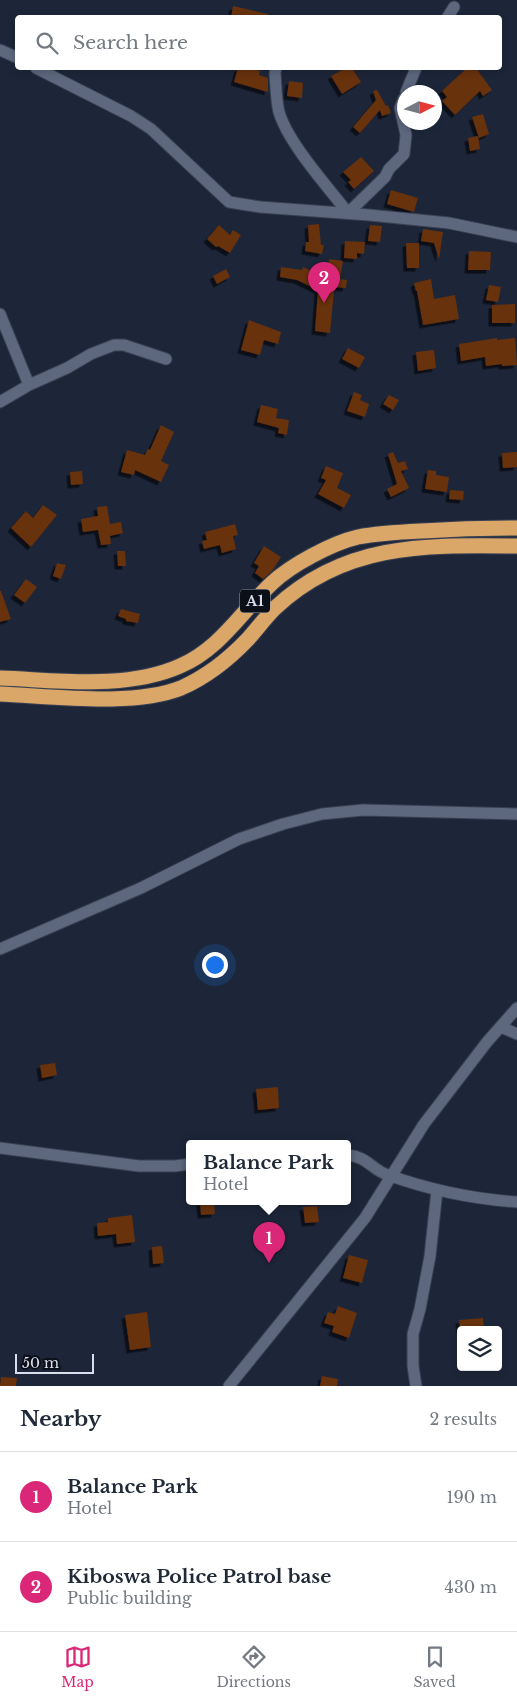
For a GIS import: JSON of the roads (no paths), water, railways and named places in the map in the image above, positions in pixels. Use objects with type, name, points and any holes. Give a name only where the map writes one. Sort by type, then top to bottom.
[{"type":"highway","name":"A1","points":[[0,678],[106,682],[152,676],[179,667],[195,659],[216,643],[270,584],[284,572],[306,559],[333,547],[356,538],[384,533],[470,528],[517,528]]},
{"type":"highway","name":"A1","points":[[0,694],[116,698],[150,695],[180,688],[230,657],[274,609],[293,593],[323,573],[360,558],[393,550],[517,546]]},
{"type":"street","points":[[449,15],[454,7]]},
{"type":"street","points":[[0,50],[15,57]]},
{"type":"street","points":[[40,70],[131,116],[151,129],[229,202],[268,208],[348,213],[449,223],[517,237]]},
{"type":"street","points":[[276,70],[279,111],[284,124],[303,155],[348,213]]},
{"type":"street","points":[[409,85],[415,70]]},
{"type":"street","points":[[348,213],[385,177],[389,169],[404,154],[405,130]]},
{"type":"street","points":[[0,314],[29,385]]},
{"type":"street","points":[[0,402],[29,385],[67,368],[91,354],[114,345],[124,345],[166,359]]},
{"type":"street","points":[[0,949],[141,888],[190,865],[239,838],[283,824],[322,814],[363,810],[517,814]]},
{"type":"street","points":[[230,1386],[365,1218],[424,1124],[487,1042],[517,1008]]},
{"type":"street","points":[[501,1027],[517,1034]]},
{"type":"street","points":[[0,1148],[138,1166],[186,1165]]},
{"type":"street","points":[[351,1156],[362,1158],[382,1173],[420,1186],[494,1200],[517,1202]]},
{"type":"street","points":[[416,1386],[413,1366],[413,1334],[420,1309],[430,1256],[437,1190]]},
{"type":"place","name":"Kiboswa Police Patrol base","points":[[324,303]]},
{"type":"place","name":"Balance Park","points":[[269,1263]]}]
